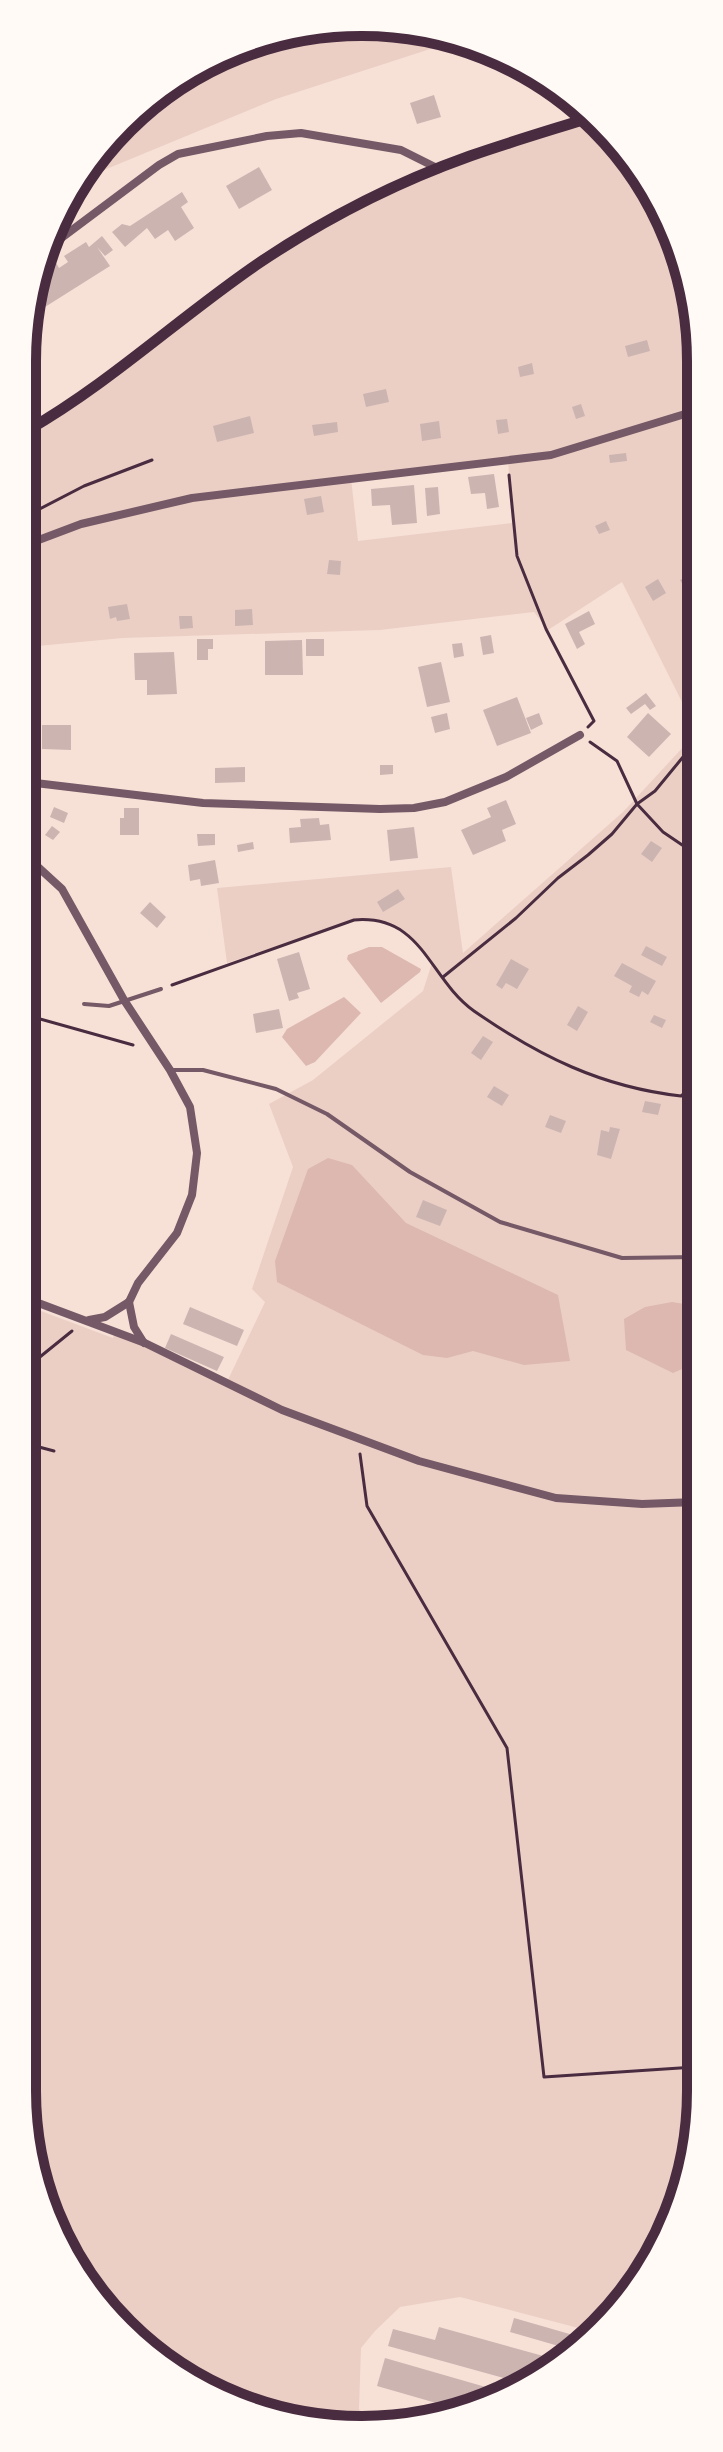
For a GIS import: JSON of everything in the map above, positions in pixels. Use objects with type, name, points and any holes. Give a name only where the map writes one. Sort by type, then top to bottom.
[{"type":"main road","points":[[36,425],[93,387],[261,262],[335,219],[470,156],[580,121]]},
{"type":"street","points":[[60,239],[178,154],[252,139],[301,133],[353,141],[401,150],[439,169]]},
{"type":"street","points":[[36,541],[81,524],[192,498],[551,455],[687,413]]},
{"type":"street","points":[[36,783],[203,803],[414,808],[445,802],[506,777],[580,735]]},
{"type":"street","points":[[36,865],[62,889],[124,1000],[170,1070],[190,1107],[197,1153],[192,1195],[177,1233],[138,1283],[129,1302],[105,1317],[84,1321]]},
{"type":"street","points":[[36,1302],[145,1343],[282,1410],[419,1461],[556,1498],[642,1504],[687,1502]]},
{"type":"street","points":[[129,1302],[134,1327],[145,1343]]},
{"type":"lane","points":[[84,1004],[109,1006],[161,989]]},
{"type":"lane","points":[[170,1070],[203,1070],[276,1089],[327,1114],[410,1172],[500,1222],[622,1258],[687,1257]]},
{"type":"path","points":[[508,459],[517,556],[546,629],[594,721],[580,735],[617,761],[637,804],[663,832],[687,848]]},
{"type":"path","points":[[36,511],[84,486],[152,460]]},
{"type":"path","points":[[443,977],[612,834],[687,752]]},
{"type":"path","points":[[161,989],[354,920],[372,918],[405,932],[423,948],[452,991],[470,1008],[516,1039],[560,1063],[601,1079],[651,1092],[681,1096],[687,1091]]},
{"type":"path","points":[[36,1018],[133,1045]]},
{"type":"path","points":[[36,1360],[84,1321]]},
{"type":"path","points":[[358,1438],[367,1506],[507,1748],[544,2077],[687,2068]]},
{"type":"path","points":[[36,1446],[54,1451]]},
{"type":"shaded area","points":[[362,36],[440,46],[276,99],[96,173],[131,131],[163,103],[199,80],[257,53],[298,42]]},
{"type":"shaded area","points":[[581,121],[592,131],[620,163],[643,199],[670,257],[681,298],[687,362],[687,712],[622,582],[548,630],[534,612],[380,630],[123,638],[36,646],[36,424],[261,262],[389,191]],"holes":[[[508,460],[512,523],[358,541],[351,478]]]},
{"type":"shaded area","points":[[687,743],[687,2090],[681,2154],[670,2195],[643,2253],[620,2289],[582,2330],[460,2297],[400,2307],[361,2348],[359,2409],[365,2416],[298,2410],[257,2399],[199,2372],[163,2349],[131,2321],[103,2289],[80,2253],[53,2195],[42,2154],[36,2090],[36,1309],[113,1338],[115,1331],[226,1384],[265,1302],[252,1289],[293,1167],[269,1104],[313,1080],[423,991],[432,963],[408,935],[379,921],[354,920],[227,963],[217,888],[451,867],[463,953],[623,812]]},
{"type":"shaded area","points":[[369,947],[382,947],[421,969],[381,1003],[347,959],[348,955]]},
{"type":"shaded area","points":[[344,997],[361,1013],[315,1062],[306,1066],[282,1037],[287,1029]]},
{"type":"shaded area","points":[[328,1158],[352,1165],[406,1223],[558,1295],[570,1361],[524,1365],[473,1351],[447,1358],[423,1355],[277,1282],[275,1261],[308,1169]]},
{"type":"shaded area","points":[[672,1302],[687,1304],[687,1367],[673,1373],[626,1350],[624,1319],[645,1307]]},
{"type":"building","points":[[434,95],[441,117],[417,124],[410,103]]},
{"type":"building","points":[[259,167],[272,190],[239,209],[226,186]]},
{"type":"building","points":[[182,192],[188,202],[181,207],[194,228],[175,241],[168,230],[155,239],[147,228],[125,247],[112,232],[122,224],[130,226]]},
{"type":"building","points":[[102,236],[113,250],[105,256],[97,247],[110,266],[45,307],[41,302],[51,263],[55,261],[59,268],[68,262],[64,256],[86,242],[89,247]]},
{"type":"building","points":[[647,340],[650,351],[628,357],[625,346]]},
{"type":"building","points":[[532,363],[534,374],[520,377],[518,367]]},
{"type":"building","points":[[386,389],[389,402],[366,407],[363,394]]},
{"type":"building","points":[[581,404],[585,416],[576,419],[572,407]]},
{"type":"building","points":[[250,416],[254,433],[217,442],[213,426]]},
{"type":"building","points":[[507,419],[509,432],[498,434],[496,420]]},
{"type":"building","points":[[439,421],[441,438],[422,441],[420,424]]},
{"type":"building","points":[[337,422],[338,432],[314,436],[312,425]]},
{"type":"building","points":[[626,453],[627,461],[610,463],[609,455]]},
{"type":"building","points":[[494,474],[499,507],[487,509],[485,493],[471,494],[468,477]]},
{"type":"building","points":[[414,485],[417,523],[392,525],[390,505],[372,506],[371,489]]},
{"type":"building","points":[[438,487],[440,514],[427,516],[425,488]]},
{"type":"building","points":[[321,496],[324,512],[307,515],[304,499]]},
{"type":"building","points":[[606,521],[610,530],[599,534],[595,526]]},
{"type":"building","points":[[329,560],[341,561],[340,575],[327,574]]},
{"type":"building","points":[[687,576],[687,592],[680,580]]},
{"type":"building","points":[[658,579],[666,593],[653,601],[645,587]]},
{"type":"building","points":[[127,604],[130,619],[110,619],[108,607]]},
{"type":"building","points":[[252,609],[253,625],[235,626],[235,610]]},
{"type":"building","points":[[589,611],[595,624],[579,632],[585,644],[577,649],[565,624]]},
{"type":"building","points":[[179,616],[192,616],[193,628],[180,629]]},
{"type":"building","points":[[491,635],[494,653],[483,655],[480,637]]},
{"type":"building","points":[[197,639],[213,639],[213,649],[208,649],[208,660],[197,660]]},
{"type":"building","points":[[306,639],[324,639],[324,656],[306,656]]},
{"type":"building","points":[[302,640],[303,675],[265,675],[265,641]]},
{"type":"building","points":[[462,643],[464,656],[454,658],[452,644]]},
{"type":"building","points":[[174,652],[177,694],[147,695],[147,680],[135,680],[134,653]]},
{"type":"building","points":[[441,662],[450,702],[427,707],[418,667]]},
{"type":"building","points":[[646,693],[656,706],[650,710],[645,704],[631,714],[626,708]]},
{"type":"building","points":[[517,697],[531,733],[497,746],[483,710]]},
{"type":"building","points":[[447,713],[450,729],[435,733],[431,717]]},
{"type":"building","points":[[539,713],[543,724],[531,730],[526,718]]},
{"type":"building","points":[[648,713],[671,734],[649,757],[627,737]]},
{"type":"building","points":[[42,725],[71,725],[71,750],[42,749]]},
{"type":"building","points":[[380,765],[393,765],[393,774],[380,775]]},
{"type":"building","points":[[245,767],[245,782],[215,783],[215,768]]},
{"type":"building","points":[[506,800],[516,824],[502,830],[506,841],[473,855],[461,830],[491,817],[487,808]]},
{"type":"building","points":[[54,807],[68,813],[64,823],[50,817]]},
{"type":"building","points":[[124,808],[139,808],[139,835],[120,835],[120,818],[124,818]]},
{"type":"building","points":[[319,818],[320,825],[329,824],[331,840],[290,843],[289,828],[301,827],[300,819]]},
{"type":"building","points":[[52,826],[60,832],[53,840],[45,835]]},
{"type":"building","points":[[414,827],[418,858],[390,861],[387,830]]},
{"type":"building","points":[[197,834],[215,834],[215,845],[198,846]]},
{"type":"building","points":[[651,841],[662,848],[652,862],[641,854]]},
{"type":"building","points":[[253,842],[254,849],[238,852],[237,845]]},
{"type":"building","points":[[215,860],[219,883],[201,886],[200,879],[190,881],[188,865]]},
{"type":"building","points":[[398,889],[405,899],[383,912],[377,902]]},
{"type":"building","points":[[150,902],[166,917],[157,928],[140,913]]},
{"type":"building","points":[[646,946],[667,957],[662,966],[641,955]]},
{"type":"building","points":[[299,952],[310,989],[297,993],[299,998],[289,1001],[277,959]]},
{"type":"building","points":[[511,959],[529,969],[517,989],[506,983],[502,989],[496,985]]},
{"type":"building","points":[[622,963],[656,981],[648,995],[642,991],[639,997],[629,992],[632,986],[614,976]]},
{"type":"building","points":[[578,1006],[588,1012],[577,1031],[567,1025]]},
{"type":"building","points":[[279,1009],[283,1028],[256,1033],[253,1014]]},
{"type":"building","points":[[654,1015],[666,1020],[662,1028],[650,1022]]},
{"type":"building","points":[[483,1036],[493,1042],[481,1060],[471,1053]]},
{"type":"building","points":[[494,1086],[509,1095],[502,1106],[487,1097]]},
{"type":"building","points":[[645,1101],[661,1104],[658,1115],[642,1112]]},
{"type":"building","points":[[550,1115],[566,1121],[561,1133],[545,1127]]},
{"type":"building","points":[[610,1127],[620,1129],[611,1159],[597,1155],[601,1130],[609,1132]]},
{"type":"building","points":[[423,1200],[447,1210],[440,1226],[416,1217]]},
{"type":"building","points":[[190,1307],[244,1330],[237,1346],[183,1324]]},
{"type":"building","points":[[171,1334],[224,1357],[217,1371],[165,1348]]},
{"type":"building","points":[[514,2318],[575,2336],[562,2347],[510,2332]]},
{"type":"building","points":[[439,2327],[548,2357],[510,2380],[388,2346],[393,2329],[435,2340]]},
{"type":"building","points":[[385,2358],[491,2389],[444,2405],[377,2386]]}]
